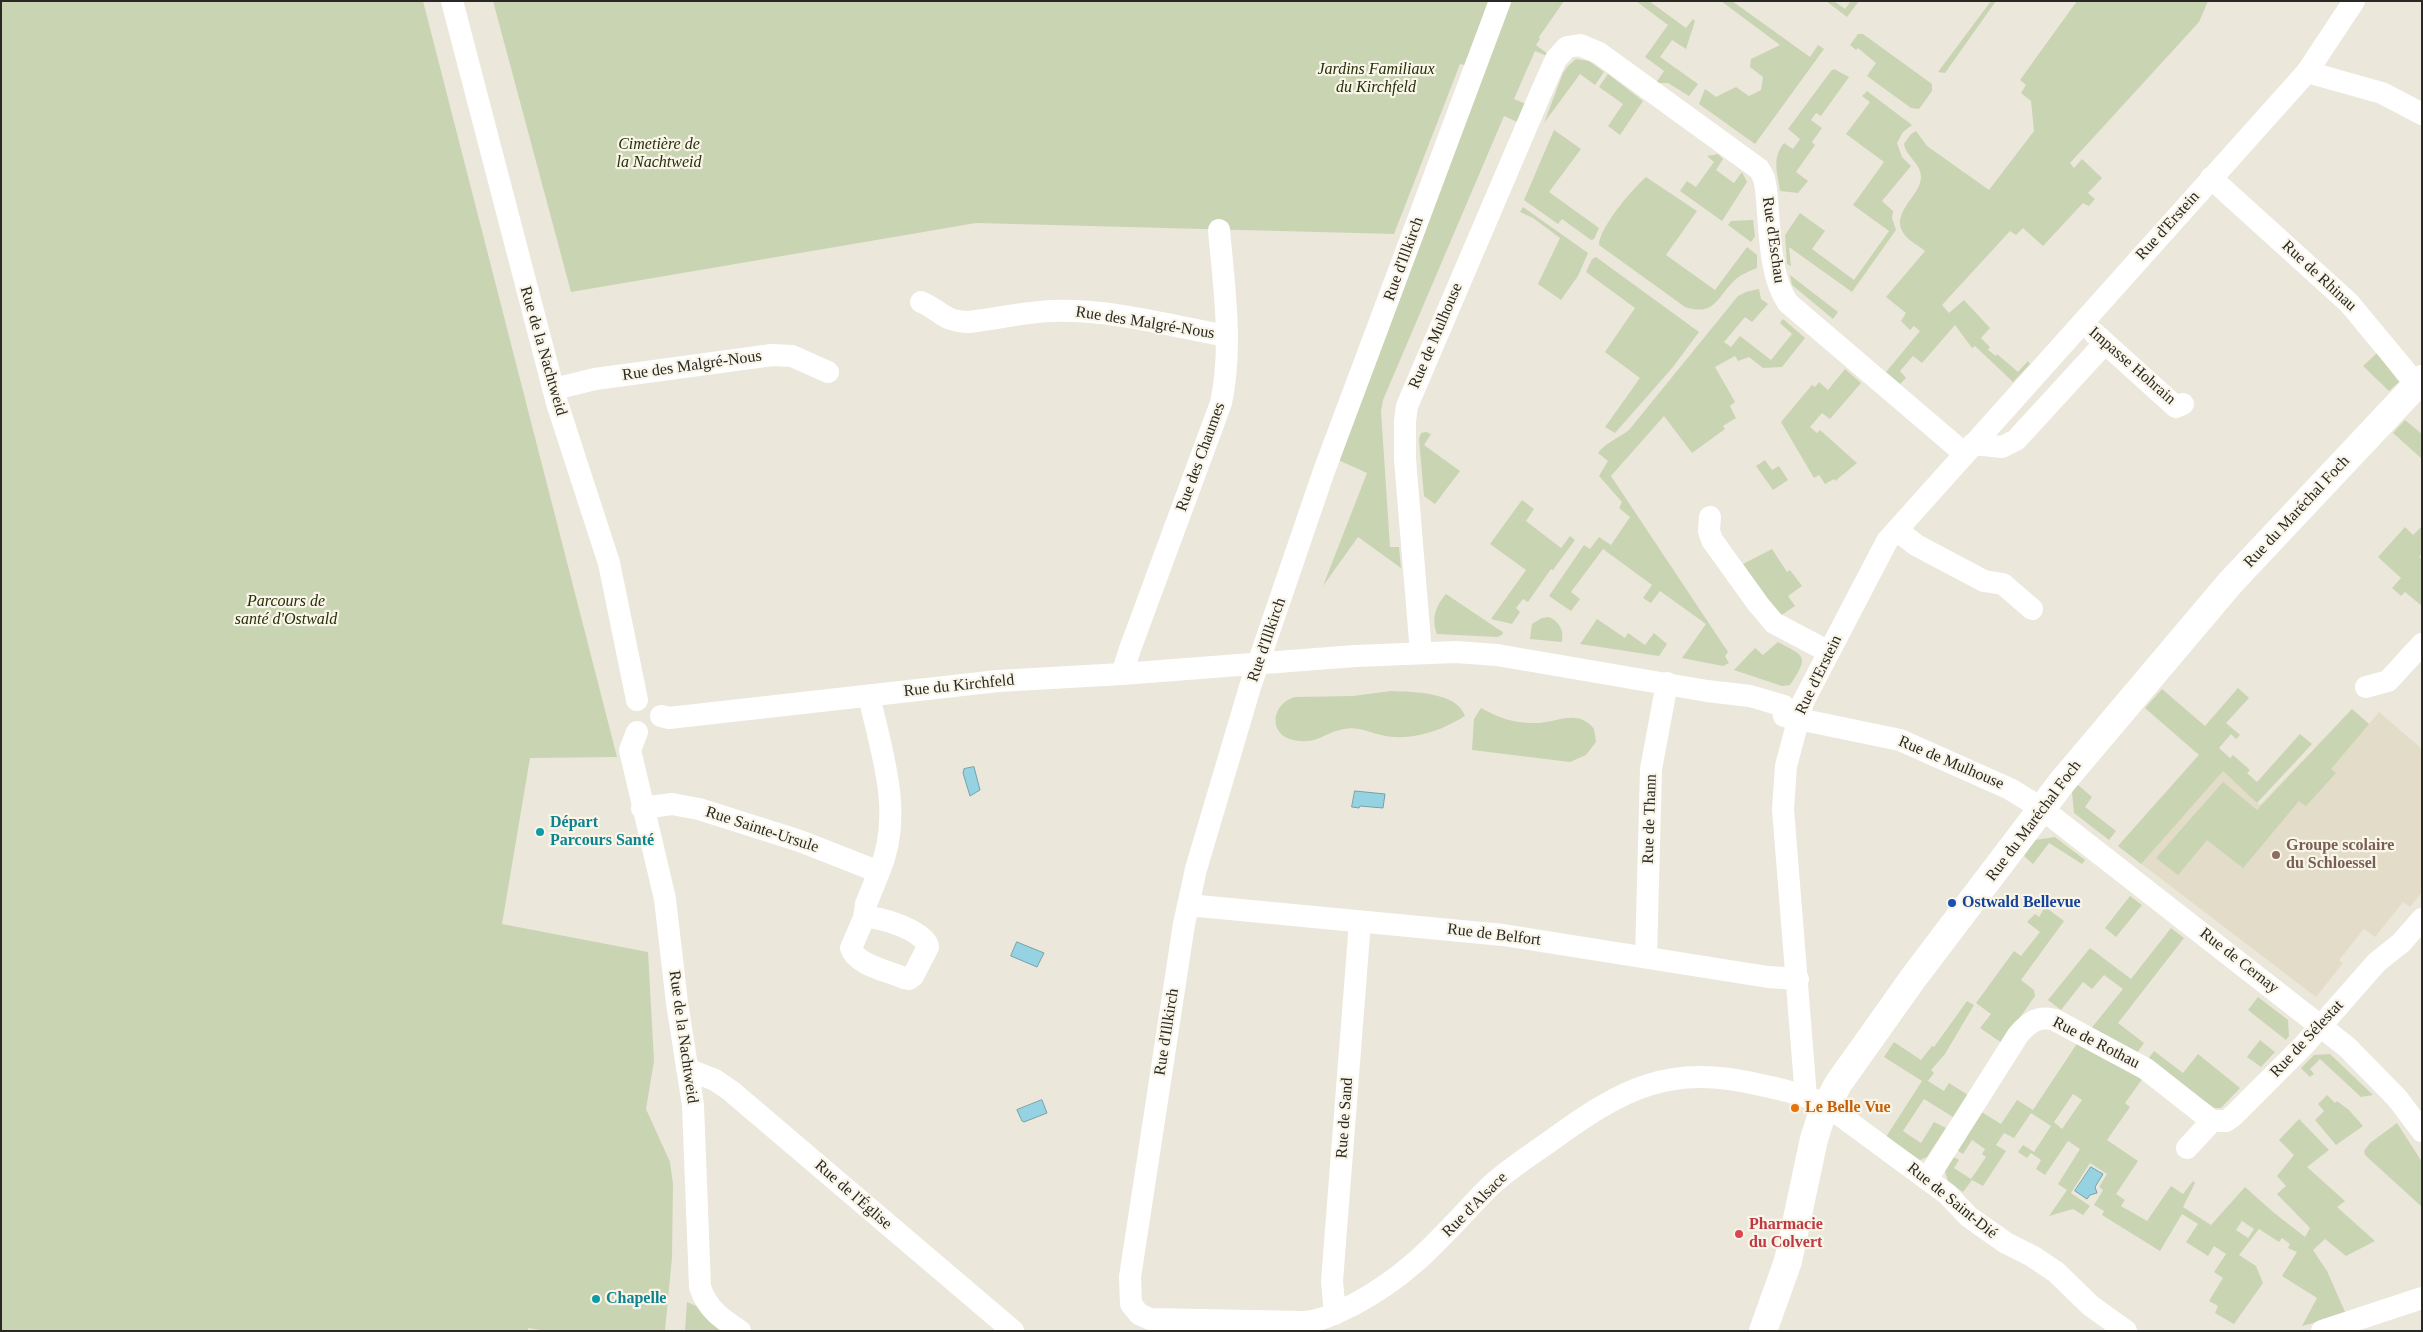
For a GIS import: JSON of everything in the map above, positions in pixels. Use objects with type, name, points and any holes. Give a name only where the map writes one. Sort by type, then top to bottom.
[{"type":"street","name":"Rue de la Nachtweid","points":[[452,1],[526,292],[554,389],[610,563],[637,700]]},
{"type":"street","name":"Rue d'Illkirch","points":[[1131,1304],[1129,1291],[1132,1267],[1188,905],[1204,843],[1259,664],[1333,446],[1500,1]]},
{"type":"street","name":"Rue d'Erstein","points":[[1816,1101],[1798,979],[1784,809],[1786,766],[1797,718],[1829,652],[1887,541],[2307,72],[2354,1]]},
{"type":"street","name":"Rue d'Eschau","points":[[1573,46],[1580,45],[1600,53],[1759,169],[1764,178],[1766,189],[1776,274],[1781,294],[1797,312],[1969,449]]},
{"type":"street","name":"Rue de Mulhouse","points":[[1421,653],[1405,460],[1404,421],[1407,406],[1556,59],[1567,47],[1573,46]]},
{"type":"street","points":[[2307,72],[2382,93],[2422,114]]},
{"type":"street","name":"Rue de Rhinau","points":[[2211,178],[2349,303],[2419,382]]},
{"type":"street","name":"Rue des Chaumes","points":[[1122,674],[1221,403],[1225,377],[1225,336],[1219,230]]},
{"type":"street","name":"Rue des Malgré-Nous","points":[[921,302],[945,318],[956,322],[1050,311],[1075,311],[1122,317],[1225,336]]},
{"type":"street","name":"Impasse Hohrain","points":[[2082,323],[2176,407],[2183,404]]},
{"type":"street","points":[[1969,449],[2002,447],[2016,440],[2105,343]]},
{"type":"street","name":"Rue des Malgré-Nous","points":[[554,389],[595,379],[772,355],[792,356],[828,372]]},
{"type":"street","name":"Rue du Maréchal Foch","points":[[1763,1331],[1788,1261],[1814,1139],[1816,1101],[1838,1084],[1894,1004],[1965,913],[2041,808],[2230,583],[2419,382]]},
{"type":"street","points":[[1710,517],[1709,531],[1712,540],[1768,616],[1782,628],[1829,652]]},
{"type":"street","points":[[1897,530],[1916,545],[1984,581],[2003,584],[2032,609]]},
{"type":"street","points":[[2366,687],[2379,684],[2395,675],[2422,644]]},
{"type":"street","name":"Rue de Mulhouse","points":[[1259,664],[1421,653],[1497,655],[1667,683],[1707,691],[1759,710],[1900,740],[2010,789],[2041,808]]},
{"type":"street","name":"Rue du Kirchfeld","points":[[661,716],[669,718],[998,681],[1259,664]]},
{"type":"street","name":"Rue de Thann","points":[[1646,957],[1651,777],[1667,683]]},
{"type":"street","points":[[864,918],[866,904],[889,848],[892,810],[869,696]]},
{"type":"street","points":[[637,700],[650,700],[660,710],[661,716],[660,723],[650,732],[637,732],[632,729],[626,716],[632,704],[637,700]]},
{"type":"street","name":"Rue de la Nachtweid","points":[[637,732],[630,750],[642,808],[665,899],[695,1128],[700,1287],[703,1297],[715,1313],[740,1331]]},
{"type":"street","name":"Rue Sainte-Ursule","points":[[642,808],[672,804],[699,809],[800,841],[879,872]]},
{"type":"street","name":"Rue de Cernay","points":[[2041,808],[2321,1026],[2382,1081],[2422,1131]]},
{"type":"street","name":"Rue de Belfort","points":[[1188,905],[1503,935],[1768,977],[1798,979]]},
{"type":"street","name":"Rue de Sélestat","points":[[2212,1121],[2222,1122],[2230,1119],[2321,1026],[2377,962],[2401,943],[2422,919]]},
{"type":"street","name":"Rue de Sand","points":[[1335,1314],[1332,1281],[1360,922]]},
{"type":"street","name":"Rue de Rothau","points":[[1927,1179],[2018,1035],[2030,1023],[2039,1018],[2056,1020],[2146,1069],[2212,1121]]},
{"type":"street","name":"Rue de l'Église","points":[[687,1069],[715,1080],[732,1091],[1013,1331]]},
{"type":"street","name":"Rue d'Alsace","points":[[1131,1304],[1149,1325],[1316,1321],[1335,1314],[1363,1299],[1412,1267],[1499,1178],[1607,1102],[1654,1082],[1702,1076],[1733,1078],[1816,1101]]},
{"type":"street","name":"Rue de Saint-Dié","points":[[1816,1101],[1927,1179],[1953,1199],[1969,1218],[2006,1243],[2041,1262],[2065,1280],[2091,1306],[2126,1331]]},
{"type":"street","points":[[2187,1148],[2212,1121]]},
{"type":"street","points":[[2322,1331],[2422,1298]]},
{"type":"shaded area","name":"Groupe scolaire du Schloessel","points":[[2352,709],[2369,724],[2379,712],[2422,749],[2422,892],[2410,907],[2403,902],[2375,937],[2364,929],[2339,960],[2343,963],[2316,997],[2118,846],[2202,751],[2260,805]]},
{"type":"green space","name":"Parcours de santé d'Ostwald","points":[[1,1],[423,1],[617,757],[530,758],[502,924],[648,952],[654,1061],[646,1109],[670,1162],[673,1184],[672,1257],[665,1331],[547,1331],[528,1328],[528,1331],[1,1331]]},
{"type":"green space","points":[[493,1],[1564,1],[1539,37],[1540,39],[1536,45],[1548,54],[1547,56],[1535,51],[1514,99],[1526,104],[1517,122],[1504,116],[1383,400],[1381,411],[1390,547],[1399,547],[1401,568],[1358,537],[1323,586],[1367,473],[1336,459],[1482,69],[1460,64],[1394,234],[976,223],[571,292]]},
{"type":"green space","points":[[1636,1],[1649,1],[1686,28],[1693,19],[1695,21],[1686,49],[1672,40],[1660,57],[1698,84],[1689,96],[1668,83],[1656,83],[1664,71],[1645,57],[1668,25]]},
{"type":"green space","points":[[1721,1],[1732,1],[1810,57],[1818,45],[1824,49],[1755,144],[1699,104],[1705,89],[1716,97],[1736,87],[1749,96],[1761,90],[1763,77],[1750,67],[1751,59],[1780,45]]},
{"type":"green space","points":[[1826,1],[1834,1],[1845,9],[1851,1],[1859,1],[1847,17]]},
{"type":"green space","points":[[1991,1],[1996,1],[1945,73],[1938,72]]},
{"type":"green space","points":[[2077,1],[2208,1],[2199,22],[2070,163],[2074,168],[2082,159],[2102,178],[2088,193],[2095,199],[2089,206],[2083,203],[2043,246],[2023,228],[2016,235],[2010,231],[1942,305],[1949,313],[1964,300],[1990,328],[1981,338],[1990,347],[1988,350],[1996,356],[1997,354],[2018,372],[2028,361],[2030,364],[2013,382],[1975,346],[1972,348],[1955,325],[1922,363],[1913,356],[1900,371],[1906,378],[1900,384],[1886,372],[1920,331],[1914,326],[1910,330],[1901,321],[1906,313],[1886,297],[1925,251],[1904,234],[1900,226],[1903,212],[1920,184],[1921,177],[1919,168],[1905,149],[1904,144],[1911,134],[1916,131],[1927,146],[1989,190],[2034,131],[2031,101],[2021,93],[2026,85],[2020,80]]},
{"type":"green space","points":[[1858,34],[1863,34],[1932,84],[1932,91],[1919,109],[1911,108],[1867,76],[1876,63],[1858,48],[1856,50],[1850,45]]},
{"type":"green space","points":[[1576,59],[1589,61],[1604,72],[1595,85],[1580,74],[1544,123],[1563,73]]},
{"type":"green space","points":[[1834,69],[1849,77],[1821,116],[1816,113],[1811,120],[1822,128],[1812,142],[1815,145],[1796,172],[1808,181],[1798,193],[1780,191],[1776,161],[1780,149],[1784,143],[1793,149],[1800,139],[1788,129]]},
{"type":"green space","points":[[1608,74],[1643,101],[1620,135],[1608,126],[1623,104],[1599,87]]},
{"type":"green space","points":[[1867,91],[1912,125],[1903,132],[1897,143],[1902,157],[1911,166],[1882,201],[1893,211],[1892,218],[1896,230],[1852,292],[1789,247],[1791,266],[1787,264],[1785,235],[1800,213],[1825,231],[1812,249],[1854,280],[1889,231],[1853,205],[1884,162],[1846,134],[1870,102],[1862,96]]},
{"type":"green space","points":[[1554,130],[1581,149],[1549,192],[1599,228],[1594,239],[1591,240],[1562,219],[1558,224],[1524,200]]},
{"type":"green space","points":[[1718,154],[1723,159],[1716,170],[1734,183],[1742,172],[1747,182],[1722,221],[1680,191],[1687,181],[1696,187],[1714,162],[1707,156]]},
{"type":"green space","points":[[1646,177],[1697,211],[1666,255],[1715,290],[1747,247],[1757,255],[1757,268],[1736,279],[1710,307],[1695,309],[1685,307],[1599,245],[1600,238],[1610,219],[1625,199]]},
{"type":"green space","points":[[1523,207],[1588,253],[1578,276],[1561,300],[1538,284],[1560,238],[1533,218],[1520,212]]},
{"type":"green space","points":[[1753,220],[1755,236],[1751,242],[1728,225],[1731,221]]},
{"type":"green space","points":[[1596,257],[1699,332],[1673,367],[1615,433],[1605,427],[1640,378],[1605,352],[1635,308],[1586,272],[1592,259]]},
{"type":"green space","points":[[1790,275],[1838,312],[1833,319],[1792,285]]},
{"type":"green space","points":[[1759,289],[1761,299],[1768,304],[1752,322],[1745,317],[1724,342],[1731,347],[1740,336],[1771,360],[1792,334],[1780,323],[1783,319],[1805,338],[1782,367],[1763,368],[1749,357],[1738,361],[1735,356],[1715,367],[1735,402],[1730,406],[1736,418],[1723,426],[1725,429],[1692,453],[1664,416],[1611,476],[1728,652],[1725,656],[1729,663],[1723,666],[1682,658],[1706,624],[1660,591],[1651,603],[1643,598],[1652,585],[1603,549],[1571,592],[1580,599],[1571,611],[1549,596],[1584,545],[1590,549],[1599,537],[1611,545],[1630,517],[1619,508],[1622,502],[1599,476],[1608,461],[1598,453],[1629,430],[1738,296]]},
{"type":"green space","points":[[2377,353],[2399,382],[2389,391],[2363,366]]},
{"type":"green space","points":[[1845,369],[1861,383],[1830,419],[1822,413],[1810,427],[1817,433],[1820,430],[1857,463],[1835,481],[1834,479],[1825,484],[1819,475],[1814,478],[1781,422],[1812,385],[1815,387],[1819,382],[1828,390]]},
{"type":"green space","points":[[2405,420],[2422,434],[2422,459],[2393,433]]},
{"type":"green space","points":[[1421,433],[1431,434],[1424,445],[1460,471],[1435,504],[1424,496],[1419,439]]},
{"type":"green space","points":[[1765,460],[1772,470],[1779,466],[1788,480],[1773,490],[1756,466]]},
{"type":"green space","points":[[1522,500],[1534,509],[1526,521],[1561,548],[1570,536],[1575,540],[1553,570],[1551,569],[1528,602],[1523,599],[1516,608],[1520,612],[1512,624],[1491,619],[1526,570],[1490,544]]},
{"type":"green space","points":[[2422,526],[2422,554],[2419,557],[2422,559],[2422,606],[2405,592],[2401,596],[2392,588],[2401,578],[2378,557],[2405,527],[2413,535]]},
{"type":"green space","points":[[1772,549],[1787,572],[1790,570],[1802,586],[1788,596],[1795,606],[1780,616],[1743,564]]},
{"type":"green space","points":[[1446,594],[1503,632],[1502,635],[1497,637],[1437,634],[1434,623],[1435,612]]},
{"type":"green space","points":[[1549,617],[1556,621],[1560,627],[1562,642],[1530,639],[1532,624],[1542,618]]},
{"type":"green space","points":[[1597,619],[1625,638],[1628,633],[1645,645],[1654,633],[1667,644],[1659,656],[1580,644]]},
{"type":"green space","points":[[1778,642],[1802,658],[1800,668],[1790,685],[1782,686],[1734,670],[1755,648],[1763,655]]},
{"type":"green space","points":[[2238,688],[2249,698],[2226,723],[2240,735],[2236,739],[2231,734],[2219,748],[2230,758],[2233,755],[2250,770],[2247,773],[2257,782],[2300,734],[2312,744],[2257,803],[2223,771],[2141,864],[2118,846],[2199,755],[2145,708],[2162,689],[2205,726]]},
{"type":"green space","points":[[1391,691],[1422,693],[1444,698],[1460,708],[1465,716],[1425,734],[1403,737],[1392,737],[1349,728],[1315,740],[1302,741],[1285,737],[1279,732],[1276,725],[1277,712],[1281,705],[1295,697],[1353,696]]},
{"type":"green space","points":[[1481,708],[1505,719],[1526,723],[1541,723],[1565,718],[1580,719],[1587,722],[1594,729],[1596,742],[1586,755],[1570,762],[1472,750],[1474,719]]},
{"type":"green space","points":[[2352,709],[2369,724],[2331,769],[2336,773],[2306,806],[2299,801],[2243,868],[2207,840],[2178,875],[2156,858],[2223,782],[2257,810]]},
{"type":"green space","points":[[2078,785],[2092,797],[2085,807],[2116,831],[2109,840],[2074,813],[2072,792]]},
{"type":"green space","points":[[2055,837],[2085,860],[2082,864],[2049,843],[2033,864],[2024,856],[2035,840]]},
{"type":"green space","points":[[2130,896],[2142,905],[2116,937],[2105,928]]},
{"type":"green space","points":[[2045,907],[2064,921],[2021,980],[2034,990],[2035,996],[2002,1043],[1980,1028],[1991,1014],[1976,1003],[2014,951],[2021,956],[2040,932],[2027,922],[2035,914],[2039,917]]},
{"type":"green space","points":[[2171,928],[2184,938],[2118,1023],[2144,1043],[2137,1053],[2109,1039],[2109,1036],[2089,1031],[2123,989],[2104,975],[2092,989],[2083,982],[2061,1010],[2048,1000],[2090,948],[2131,979]]},
{"type":"green space","points":[[2258,997],[2288,1020],[2289,1036],[2286,1040],[2248,1010]]},
{"type":"green space","points":[[1967,1001],[1974,1005],[1945,1054],[1931,1070],[1934,1073],[1928,1081],[1944,1091],[1949,1083],[1968,1095],[1953,1117],[1924,1099],[1903,1131],[1921,1143],[1934,1122],[1946,1128],[1927,1157],[1920,1160],[1886,1137],[1922,1081],[1884,1057],[1894,1042],[1921,1060],[1932,1046],[1934,1047]]},
{"type":"green space","points":[[2260,1040],[2275,1052],[2261,1067],[2247,1057]]},
{"type":"green space","points":[[2078,1042],[2143,1078],[2125,1103],[2130,1107],[2107,1140],[2138,1161],[2116,1194],[2125,1200],[2121,1206],[2147,1221],[2171,1186],[2183,1194],[2193,1181],[2195,1183],[2183,1207],[2211,1225],[2245,1187],[2305,1237],[2310,1228],[2277,1194],[2286,1186],[2277,1176],[2294,1155],[2279,1140],[2299,1119],[2329,1150],[2307,1167],[2345,1201],[2337,1207],[2375,1241],[2346,1256],[2325,1239],[2313,1250],[2327,1271],[2346,1314],[2302,1326],[2317,1298],[2282,1276],[2297,1252],[2288,1248],[2290,1244],[2282,1238],[2279,1242],[2259,1229],[2239,1255],[2256,1266],[2263,1283],[2234,1324],[2215,1313],[2218,1306],[2209,1301],[2223,1278],[2214,1272],[2226,1254],[2214,1246],[2208,1256],[2186,1242],[2198,1224],[2182,1214],[2160,1251],[2102,1215],[2104,1211],[2094,1205],[2103,1190],[2099,1187],[2107,1174],[2090,1163],[2071,1193],[2090,1206],[2083,1215],[2073,1209],[2049,1216],[2067,1190],[2058,1184],[2080,1149],[2068,1141],[2045,1175],[2036,1169],[2041,1160],[2031,1153],[2027,1158],[2018,1152],[2023,1145],[2034,1152],[2051,1126],[2031,1113],[2014,1138],[2004,1133],[1996,1145],[2006,1151],[1983,1186],[1972,1180],[1963,1192],[1948,1181],[1944,1168],[1952,1156],[1959,1160],[1954,1168],[1971,1179],[1986,1157],[1982,1154],[1985,1149],[1972,1140],[1963,1154],[1955,1149],[1980,1111],[2001,1124],[2017,1100],[2033,1110]],"holes":[[[2073,1094],[2082,1100],[2062,1129],[2054,1122]],[[2242,1221],[2254,1229],[2248,1238],[2236,1230]]]},
{"type":"green space","points":[[2154,1051],[2183,1073],[2198,1054],[2240,1088],[2221,1108],[2214,1108],[2148,1059]]},
{"type":"green space","points":[[2330,1054],[2373,1095],[2361,1097],[2320,1059],[2310,1069],[2314,1074],[2310,1077],[2301,1068],[2314,1055]]},
{"type":"green space","points":[[2327,1095],[2335,1103],[2337,1101],[2349,1110],[2363,1126],[2336,1145],[2315,1120],[2324,1111],[2318,1104]]},
{"type":"green space","points":[[2397,1123],[2422,1162],[2422,1207],[2365,1155],[2364,1151],[2370,1143]]},
{"type":"green space","points":[[687,1302],[701,1308],[724,1331],[685,1331]]},
{"type":"water","points":[[974,767],[980,790],[970,796],[963,773],[964,769]]},
{"type":"water","points":[[1355,791],[1385,794],[1383,808],[1352,807]]},
{"type":"water","points":[[1017,942],[1044,953],[1037,967],[1011,956]]},
{"type":"water","points":[[1042,1100],[1047,1113],[1024,1122],[1022,1121],[1017,1110]]},
{"type":"water","points":[[2091,1167],[2103,1174],[2095,1187],[2097,1193],[2090,1195],[2087,1199],[2075,1191]]},
{"type":"place","name":"Départ Parcours Santé","points":[[540,832]]},
{"type":"place","name":"Groupe scolaire du Schloessel","points":[[2276,855]]},
{"type":"place","name":"Ostwald Bellevue","points":[[1952,903]]},
{"type":"place","name":"Le Belle Vue","points":[[1795,1108]]},
{"type":"place","name":"Pharmacie du Colvert","points":[[1739,1234]]},
{"type":"place","name":"Chapelle","points":[[596,1299]]},
{"type":"park label","name":"Jardins Familiaux du Kirchfeld","points":[[1376,79]]},
{"type":"park label","name":"Cimetière de la Nachtweid","points":[[659,154]]}]
